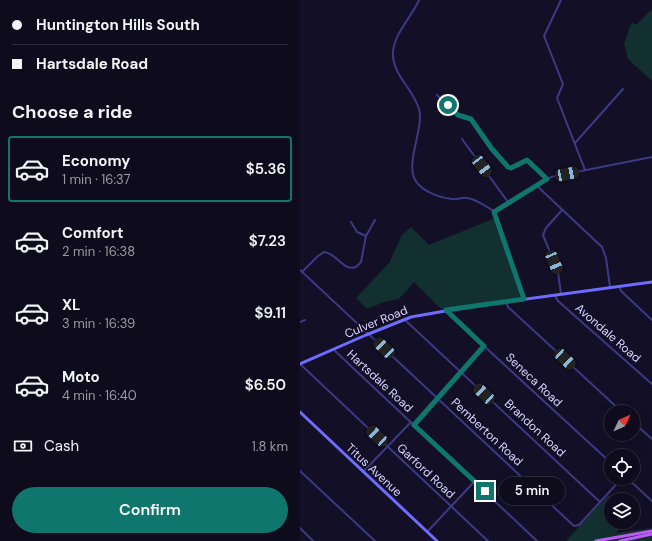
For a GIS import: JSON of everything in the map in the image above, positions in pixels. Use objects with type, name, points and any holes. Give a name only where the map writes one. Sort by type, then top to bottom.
[{"type":"main road","name":"Culver Road","points":[[300,364],[404,319],[446,310],[652,282]]},
{"type":"main road","name":"Titus Avenue","points":[[300,412],[437,541]]},
{"type":"main road","points":[[596,541],[652,531]]},
{"type":"main road","points":[[620,541],[652,534]]},
{"type":"street","points":[[419,0],[397,39],[393,56],[396,69],[419,109],[419,131],[412,160],[414,178],[418,185],[431,193],[453,199],[468,198],[494,212],[524,299]]},
{"type":"street","points":[[561,0],[544,36],[563,84],[557,98],[585,170]]},
{"type":"street","points":[[575,143],[623,89]]},
{"type":"street","points":[[437,95],[458,115],[471,119],[492,149],[508,167],[511,168],[527,160],[547,179]]},
{"type":"street","points":[[462,139],[508,202]]},
{"type":"street","points":[[494,212],[547,179],[585,170],[652,158]]},
{"type":"street","points":[[536,185],[602,247],[606,258],[610,287]]},
{"type":"street","points":[[561,294],[558,272],[544,235],[546,228],[562,210]]},
{"type":"street","points":[[301,271],[319,254],[324,252],[332,254],[347,267],[355,268],[361,262],[366,236],[375,220]]},
{"type":"street","points":[[351,222],[357,232],[366,236]]},
{"type":"street","name":"Pemberton Road","points":[[301,271],[576,526],[600,502]]},
{"type":"street","points":[[619,286],[621,291],[652,320]]},
{"type":"street","name":"Avondale Road","points":[[555,294],[558,301],[652,384]]},
{"type":"street","points":[[506,302],[508,307],[614,405]]},
{"type":"street","name":"Seneca Road","points":[[446,310],[604,457]]},
{"type":"street","name":"Brandon Road","points":[[404,319],[600,502]]},
{"type":"street","points":[[300,322],[305,320]]},
{"type":"street","points":[[414,425],[484,346]]},
{"type":"street","name":"Hartsdale Road","points":[[334,349],[537,541]]},
{"type":"street","name":"Garford Road","points":[[300,364],[488,541]]},
{"type":"street","points":[[363,472],[411,422]]},
{"type":"street","points":[[640,428],[652,439]]},
{"type":"street","points":[[300,472],[375,541]]},
{"type":"street","points":[[427,532],[475,482]]},
{"type":"street","points":[[600,502],[616,485]]},
{"type":"street","points":[[635,485],[652,501]]},
{"type":"street","points":[[300,528],[314,541]]},
{"type":"green space","points":[[652,9],[652,81],[628,59],[624,43],[632,22],[636,25]]},
{"type":"green space","points":[[495,218],[520,293],[519,297],[441,309],[414,282],[399,299],[384,302],[367,309],[356,298],[389,263],[402,235],[411,227],[429,245]]},
{"type":"green space","points":[[604,499],[604,529],[620,529],[616,533],[652,528],[652,541],[566,541]]},
{"type":"route","points":[[448,105],[458,115],[471,119],[492,149],[508,167],[511,168],[527,160],[547,179],[496,209],[494,212],[524,299],[446,310],[484,346],[414,425],[485,491]]}]
